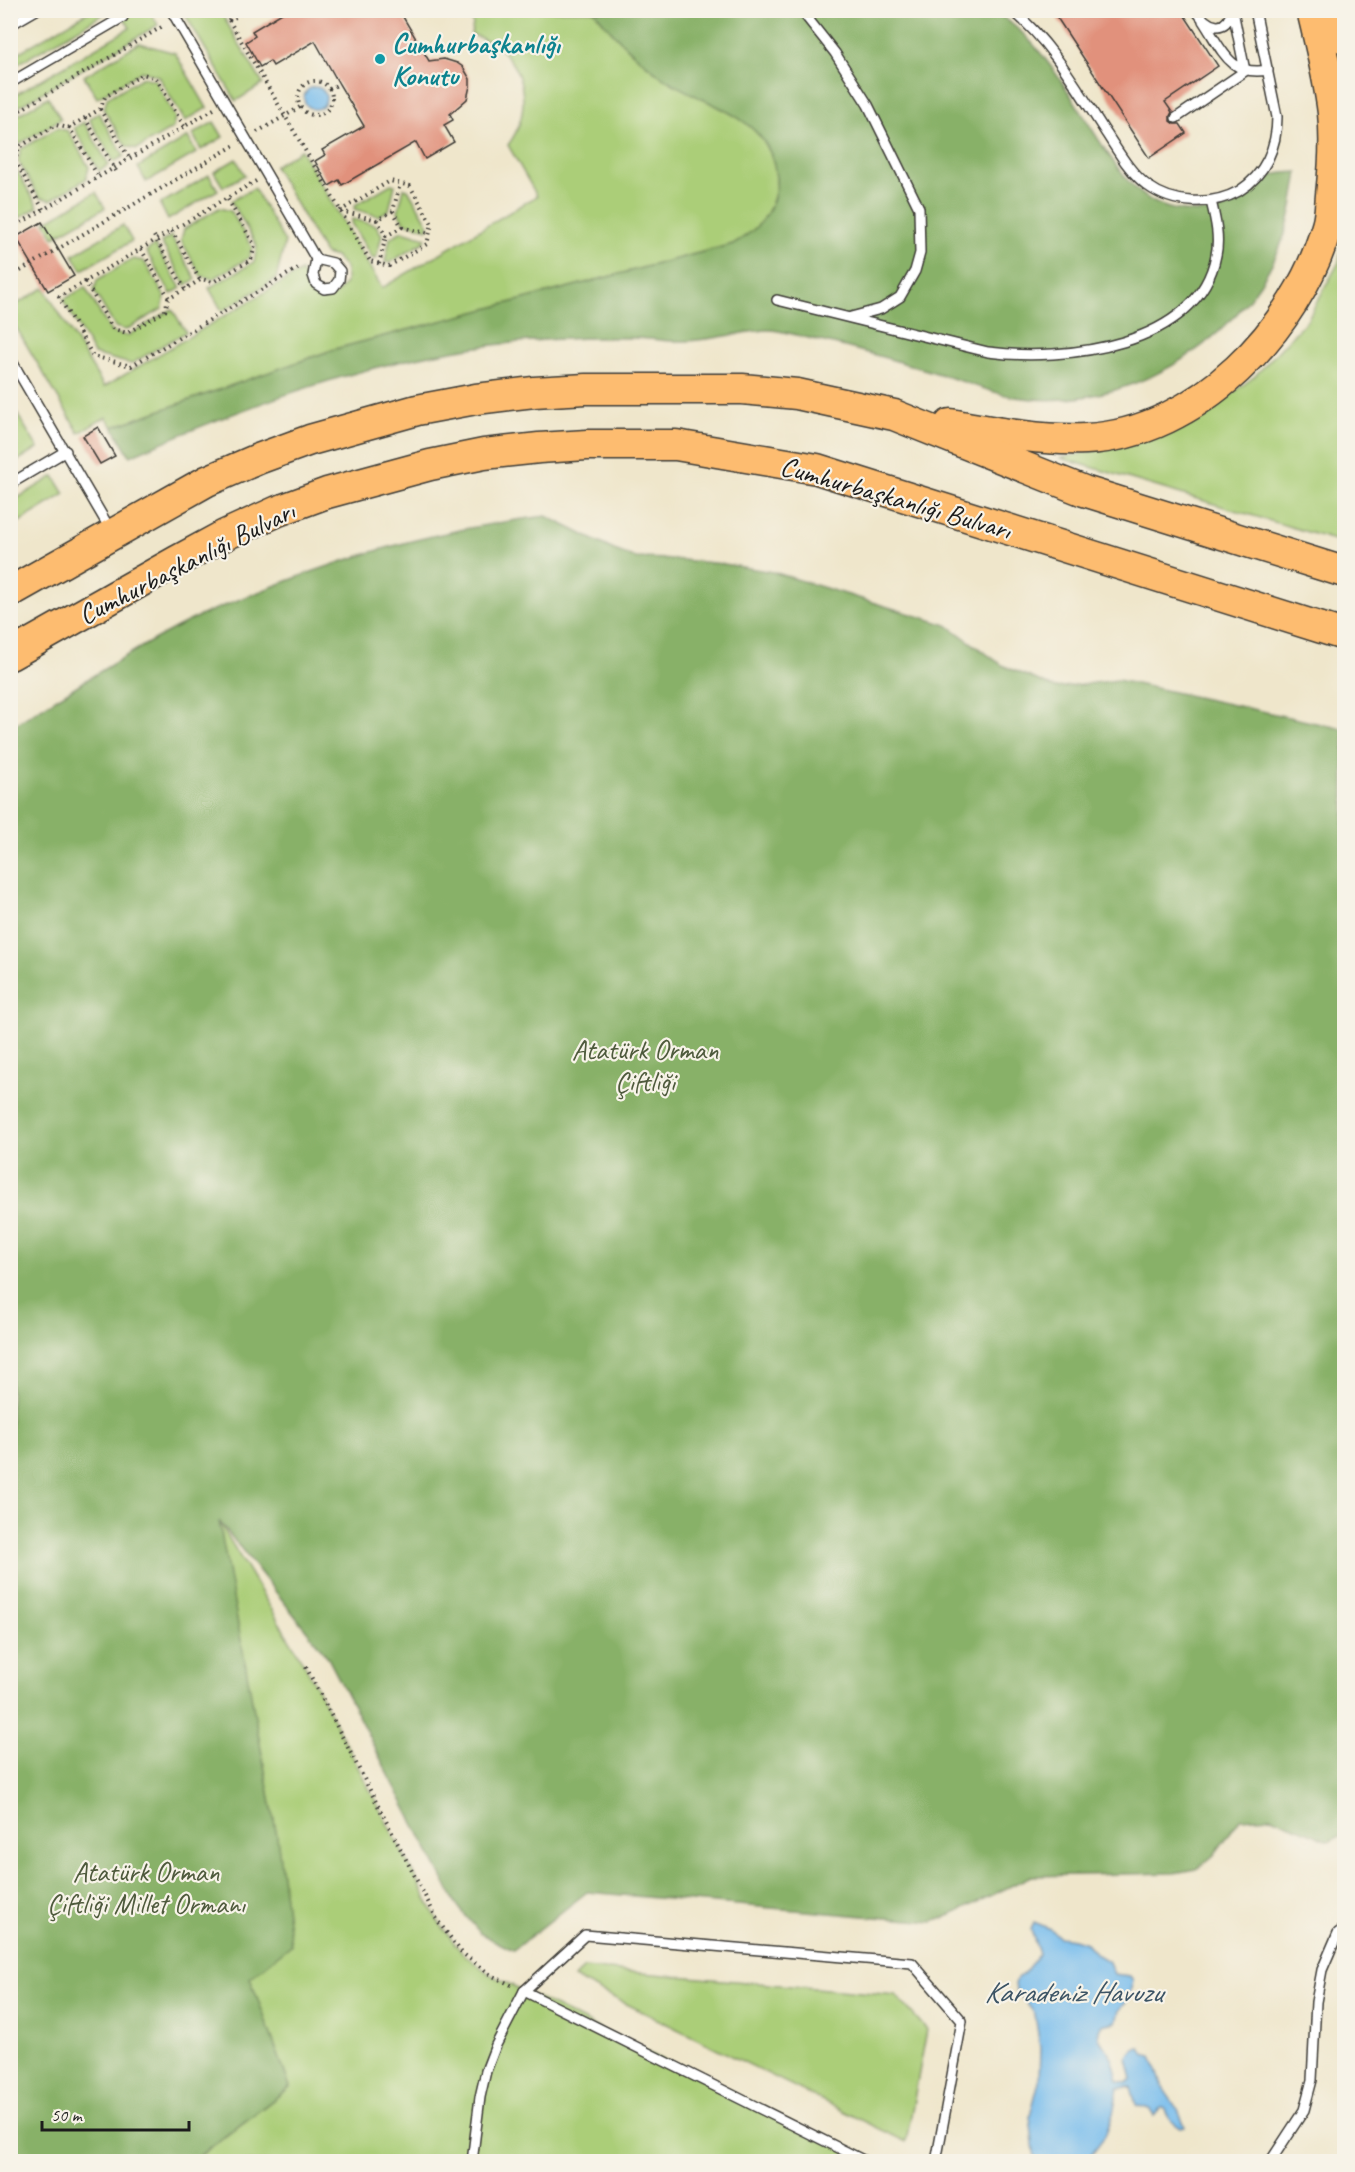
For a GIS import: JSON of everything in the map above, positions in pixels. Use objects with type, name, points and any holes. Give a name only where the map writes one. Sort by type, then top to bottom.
[{"type":"main road","points":[[894,415],[1039,438],[1088,439],[1128,432],[1166,419],[1211,392],[1249,357],[1284,316],[1310,272],[1328,225],[1333,173],[1333,113],[1312,10]]},
{"type":"main road","points":[[1338,10],[1344,38]]},
{"type":"main road","name":"Cumhurbaşkanlığı Bulvarı","points":[[10,592],[207,481],[258,459],[364,424],[417,410],[476,399],[586,389],[742,388],[797,394],[894,415],[1084,491],[1344,572]]},
{"type":"main road","name":"Cumhurbaşkanlığı Bulvarı","points":[[10,655],[187,555],[278,511],[348,487],[429,465],[484,454],[587,445],[676,445],[817,469],[1344,635]]},
{"type":"lane","points":[[10,25],[36,10]]},
{"type":"lane","points":[[801,10],[835,53],[868,105],[919,208],[920,253],[915,270],[900,297],[881,309],[848,318]]},
{"type":"lane","points":[[1012,10],[1050,48],[1121,156],[1138,177],[1158,193],[1187,201],[1218,200],[1242,189],[1257,175],[1269,158],[1277,132],[1277,117],[1255,10]]},
{"type":"lane","points":[[1196,10],[1236,67],[1245,71],[1268,70]]},
{"type":"lane","points":[[1203,21],[1212,26],[1221,25],[1229,20],[1232,11]]},
{"type":"lane","points":[[1232,11],[1245,71]]},
{"type":"lane","points":[[173,15],[316,258]]},
{"type":"lane","points":[[10,83],[123,17]]},
{"type":"lane","points":[[1176,118],[1245,71]]},
{"type":"lane","points":[[777,300],[961,346],[1015,355],[1068,354],[1119,342],[1167,324],[1185,310],[1202,292],[1217,254],[1217,236],[1211,201]]},
{"type":"lane","points":[[10,358],[113,534]]},
{"type":"lane","points":[[10,484],[66,451]]},
{"type":"lane","points":[[1270,2162],[1304,2110],[1312,2080],[1316,2002],[1322,1970],[1338,1933],[1344,1929]]},
{"type":"lane","points":[[472,2162],[480,2097],[486,2071],[496,2045],[524,1991],[585,1935],[912,1963],[962,2021],[936,2162]]},
{"type":"lane","points":[[524,1991],[867,2162]]},
{"type":"path","points":[[223,10],[340,211],[370,261],[389,266],[427,244],[432,224],[410,186],[390,181],[340,211]]},
{"type":"path","points":[[229,21],[232,10]]},
{"type":"path","points":[[229,21],[246,10]]},
{"type":"path","points":[[10,116],[173,15]]},
{"type":"path","points":[[43,209],[15,161],[19,147],[56,125],[69,127],[85,118],[100,109],[105,97],[143,74],[156,78],[184,126]]},
{"type":"path","points":[[322,82],[329,89],[331,102],[324,112],[307,114],[300,106],[298,94],[304,84],[322,82]]},
{"type":"path","points":[[329,89],[339,84]]},
{"type":"path","points":[[10,277],[300,106]]},
{"type":"path","points":[[100,109],[129,158]]},
{"type":"path","points":[[10,214],[16,225],[98,176],[115,169],[129,158],[204,114]]},
{"type":"path","points":[[85,118],[115,169]]},
{"type":"path","points":[[69,127],[98,176]]},
{"type":"path","points":[[400,184],[393,211],[402,227]]},
{"type":"path","points":[[246,187],[172,231],[155,238],[141,249],[59,297],[93,356],[131,366],[316,258]]},
{"type":"path","points":[[86,282],[113,329],[127,333],[165,311],[170,298],[200,280],[213,282],[251,260],[255,246],[227,198]]},
{"type":"path","points":[[340,211],[377,220],[393,211]]},
{"type":"path","points":[[377,220],[386,236],[379,264]]},
{"type":"path","points":[[386,236],[402,227],[430,234]]},
{"type":"path","points":[[172,231],[200,280]]},
{"type":"path","points":[[155,238],[185,289]]},
{"type":"path","points":[[141,249],[170,298]]},
{"type":"path","points":[[306,1667],[438,1921],[462,1953],[491,1974],[524,1991]]},
{"type":"green space","points":[[90,11],[109,11],[11,68],[11,57]]},
{"type":"green space","points":[[120,11],[150,11],[158,25],[11,111],[10,98],[130,28]]},
{"type":"green space","points":[[183,11],[220,11],[263,84],[236,101]]},
{"type":"green space","points":[[469,11],[594,11],[628,48],[657,73],[733,114],[761,137],[770,152],[776,179],[774,198],[767,214],[756,228],[733,244],[335,349],[113,427],[106,417],[79,433],[11,319],[10,308],[44,288],[104,387],[301,271],[314,291],[323,295],[336,294],[346,283],[346,268],[336,257],[325,254],[274,166],[301,150],[382,288],[537,196],[508,145],[520,122],[522,110],[523,98],[518,74],[504,53],[489,42],[471,34],[473,24]]},
{"type":"green space","points":[[594,11],[993,11],[1010,22],[1041,54],[1069,92],[1119,170],[1144,196],[1169,208],[1209,212],[1224,208],[1252,194],[1267,178],[1281,173],[1298,172],[1286,230],[1279,249],[1260,284],[1235,316],[1205,343],[1171,366],[1134,383],[1095,395],[1055,400],[1015,397],[879,356],[771,330],[692,341],[641,338],[552,340],[470,348],[382,366],[254,406],[130,456],[113,427],[335,349],[733,244],[756,228],[767,215],[776,189],[775,170],[770,152],[760,137],[733,114],[657,73],[628,48]]},
{"type":"green space","points":[[139,43],[175,53],[207,108],[185,121],[158,76],[142,71],[97,98],[84,76]]},
{"type":"green space","points":[[143,77],[155,80],[175,117],[173,128],[137,149],[126,146],[104,110],[107,98]]},
{"type":"green space","points":[[48,97],[61,119],[16,146],[12,162],[38,207],[16,220],[11,210],[11,119]]},
{"type":"green space","points":[[99,113],[124,156],[114,162],[89,119]]},
{"type":"green space","points":[[84,122],[109,165],[99,171],[74,128]]},
{"type":"green space","points":[[214,122],[223,137],[201,150],[193,134]]},
{"type":"green space","points":[[57,128],[68,131],[89,167],[86,179],[51,200],[39,197],[18,161],[21,149]]},
{"type":"green space","points":[[188,137],[196,153],[146,182],[138,167]]},
{"type":"green space","points":[[236,159],[245,175],[223,187],[214,172]]},
{"type":"green space","points":[[209,175],[218,190],[168,220],[160,204]]},
{"type":"green space","points":[[391,184],[395,185],[389,210],[378,216],[354,209],[355,205]]},
{"type":"green space","points":[[254,188],[285,242],[276,279],[222,311],[209,288],[254,262],[257,246],[231,201]]},
{"type":"green space","points":[[404,188],[408,189],[429,225],[428,229],[404,222],[398,212]]},
{"type":"green space","points":[[96,192],[105,208],[54,237],[45,222]]},
{"type":"green space","points":[[219,208],[231,211],[252,247],[249,258],[213,279],[201,276],[181,240],[184,229]]},
{"type":"green space","points":[[352,219],[376,225],[382,235],[376,259],[372,258],[351,223]]},
{"type":"green space","points":[[123,225],[132,241],[82,270],[73,255]]},
{"type":"green space","points":[[1344,230],[1344,543],[1061,458],[1139,440],[1194,422],[1255,376],[1307,320],[1339,262]]},
{"type":"green space","points":[[402,231],[426,238],[424,242],[389,263],[385,262],[390,238]]},
{"type":"green space","points":[[171,236],[196,279],[186,285],[161,242]]},
{"type":"green space","points":[[155,245],[181,288],[171,294],[146,251]]},
{"type":"green space","points":[[133,259],[144,261],[165,297],[162,309],[126,330],[115,327],[94,291],[97,280]]},
{"type":"green space","points":[[85,287],[111,332],[127,336],[172,309],[186,332],[131,364],[94,354],[63,300]]},
{"type":"green space","points":[[10,404],[38,448],[11,465]]},
{"type":"green space","points":[[54,476],[65,494],[11,527],[11,502]]},
{"type":"green space","name":"Atatürk Orman Çiftliği","points":[[546,516],[614,550],[636,558],[724,564],[773,572],[947,625],[1002,665],[1055,688],[1118,680],[1344,729],[1344,1835],[1329,1841],[1271,1817],[1240,1819],[1214,1855],[1197,1869],[1174,1873],[1031,1876],[933,1922],[587,1892],[513,1950],[481,1934],[456,1904],[327,1656],[219,1521],[277,1836],[291,1945],[250,1978],[290,2087],[192,2161],[11,2161],[11,727],[107,667],[206,613],[308,573],[375,551],[475,527]]},
{"type":"green space","points":[[218,1520],[306,1667],[438,1921],[462,1953],[491,1975],[867,2161],[192,2162],[290,2087],[250,1978],[277,1836]]},
{"type":"green space","points":[[584,1968],[896,1995],[927,2030],[906,2142],[574,1978]]},
{"type":"water","points":[[315,87],[323,90],[326,98],[323,106],[315,109],[307,106],[304,98],[307,90]]},
{"type":"water","name":"Karadeniz Havuzu","points":[[1034,1922],[1051,1929],[1059,1937],[1086,1943],[1097,1955],[1109,1962],[1114,1974],[1130,1976],[1133,1981],[1130,1993],[1119,2010],[1116,2022],[1101,2025],[1099,2038],[1109,2052],[1118,2081],[1127,2083],[1132,2079],[1127,2059],[1134,2049],[1141,2048],[1145,2054],[1152,2056],[1163,2088],[1178,2110],[1185,2127],[1181,2128],[1173,2122],[1165,2108],[1161,2108],[1154,2116],[1149,2109],[1136,2105],[1131,2087],[1118,2088],[1113,2114],[1105,2136],[1086,2161],[1035,2161],[1030,2116],[1039,2081],[1040,2048],[1035,2014],[1016,1990],[1015,1984],[1039,1954],[1031,1930]]},
{"type":"building","points":[[287,10],[399,10],[429,61],[444,59],[457,63],[463,67],[470,79],[467,99],[450,114],[453,120],[444,125],[454,142],[425,159],[416,142],[342,185],[339,180],[329,186],[315,161],[325,155],[322,150],[364,126],[315,41],[273,66],[270,61],[260,67],[246,42],[255,36],[252,31]]},
{"type":"building","points":[[1052,10],[1181,10],[1218,66],[1165,102],[1172,112],[1170,121],[1180,124],[1186,133],[1149,158]]},
{"type":"building","points":[[42,222],[74,276],[48,291],[16,237]]},
{"type":"building","points":[[98,427],[115,456],[100,464],[83,436]]},
{"type":"place","name":"Cumhurbaşkanlığı Konutu","points":[[380,59]]},
{"type":"park label","name":"Atatürk Orman Çiftliği Millet Ormanı","points":[[146,1887]]}]
